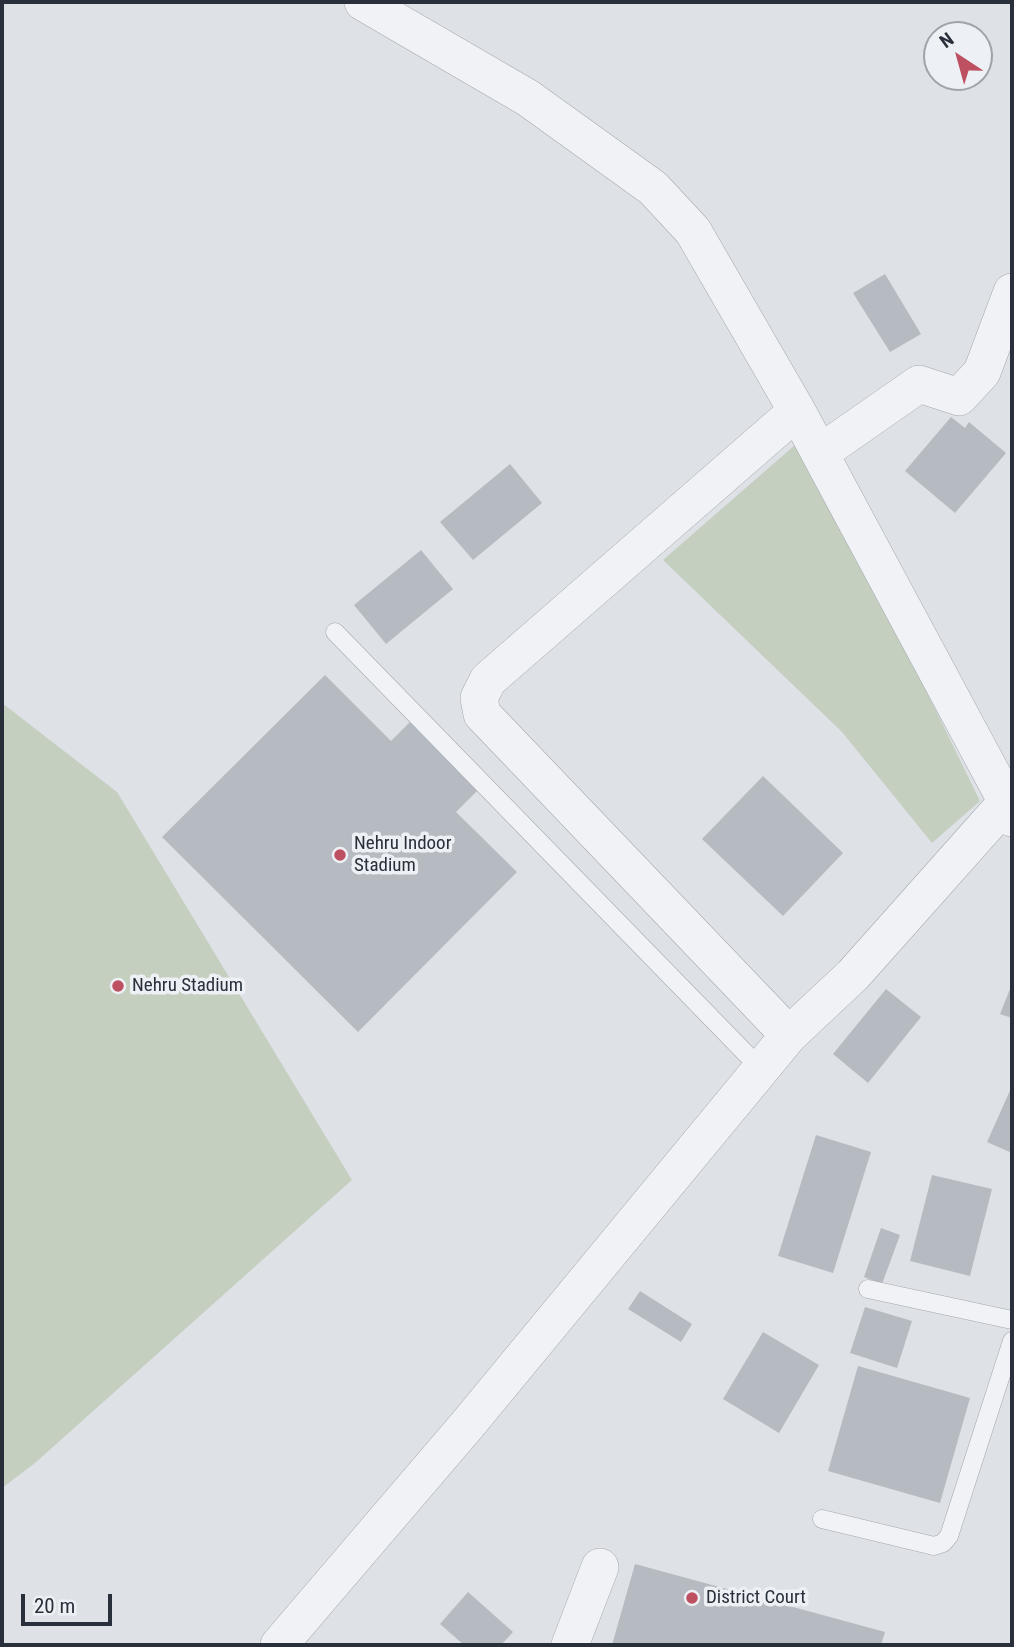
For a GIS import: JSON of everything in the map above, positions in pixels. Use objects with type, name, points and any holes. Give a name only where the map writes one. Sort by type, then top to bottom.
[{"type":"street","points":[[279,1645],[468,1424],[789,1035],[853,975],[1009,810],[820,453],[693,231],[653,188],[528,98],[363,2]]},
{"type":"street","points":[[820,453],[919,384],[959,397],[982,372],[1012,292]]},
{"type":"street","points":[[789,1035],[481,714],[479,698],[488,680],[797,411]]},
{"type":"street","points":[[570,1645],[600,1567]]},
{"type":"lane","points":[[335,632],[761,1069]]},
{"type":"lane","points":[[868,1289],[1012,1320]]},
{"type":"lane","points":[[822,1519],[934,1546],[943,1543],[949,1536],[1012,1341]]},
{"type":"green space","points":[[803,438],[980,801],[932,843],[842,732],[663,560]]},
{"type":"green space","name":"Nehru Stadium","points":[[2,703],[117,792],[352,1180],[35,1463],[2,1488]]},
{"type":"building","points":[[885,274],[921,334],[890,352],[853,293]]},
{"type":"building","points":[[951,417],[965,428],[969,422],[1006,453],[955,513],[905,471]]},
{"type":"building","points":[[510,464],[542,503],[473,560],[440,522]]},
{"type":"building","points":[[421,550],[453,589],[386,644],[354,605]]},
{"type":"building","name":"Nehru Indoor Stadium","points":[[325,675],[391,741],[414,718],[481,787],[456,812],[517,872],[358,1032],[162,837]]},
{"type":"building","points":[[763,776],[843,853],[783,916],[702,839]]},
{"type":"building","points":[[1012,984],[1012,1018],[1000,1014]]},
{"type":"building","points":[[886,989],[921,1017],[868,1083],[833,1054]]},
{"type":"building","points":[[1012,1086],[1012,1153],[987,1142]]},
{"type":"building","points":[[816,1135],[871,1152],[833,1273],[778,1256]]},
{"type":"building","points":[[932,1175],[992,1189],[970,1276],[910,1261]]},
{"type":"building","points":[[881,1228],[900,1235],[882,1284],[864,1277]]},
{"type":"building","points":[[640,1291],[692,1324],[681,1342],[628,1309]]},
{"type":"building","points":[[865,1307],[912,1321],[897,1368],[850,1353]]},
{"type":"building","points":[[763,1332],[819,1365],[779,1433],[723,1399]]},
{"type":"building","points":[[858,1366],[970,1398],[940,1503],[828,1471]]},
{"type":"building","name":"District Court","points":[[635,1564],[885,1632],[881,1645],[612,1645]]},
{"type":"building","points":[[468,1592],[513,1632],[501,1645],[464,1645],[440,1624]]},
{"type":"place","name":"Nehru Indoor Stadium","points":[[340,855]]},
{"type":"place","name":"Nehru Stadium","points":[[118,986]]},
{"type":"place","name":"District Court","points":[[692,1598]]}]
